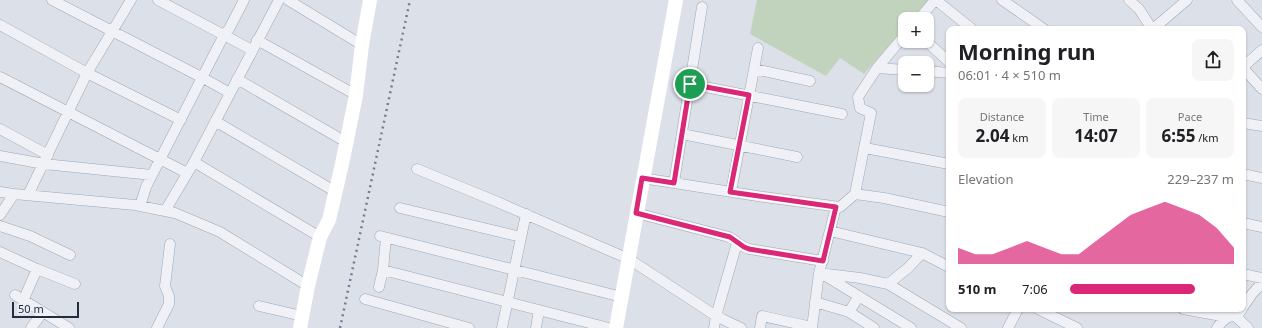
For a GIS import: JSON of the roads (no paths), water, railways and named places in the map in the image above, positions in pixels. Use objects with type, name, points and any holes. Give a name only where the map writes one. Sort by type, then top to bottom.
[{"type":"main road","points":[[301,322],[320,237],[329,220],[336,192],[356,95],[362,44],[370,0]]},
{"type":"main road","points":[[616,328],[642,178],[676,0]]},
{"type":"street","points":[[52,0],[230,93]]},
{"type":"street","points":[[28,195],[87,72],[131,0]]},
{"type":"street","points":[[158,0],[252,50]]},
{"type":"street","points":[[140,206],[146,187],[160,159],[224,35],[229,29],[244,0]]},
{"type":"street","points":[[164,211],[194,162],[279,0]]},
{"type":"street","points":[[288,0],[362,44]]},
{"type":"street","points":[[925,12],[936,0],[968,26]]},
{"type":"street","points":[[1002,0],[1040,26]]},
{"type":"street","points":[[1129,0],[1139,9],[1150,26]]},
{"type":"street","points":[[1156,26],[1188,0]]},
{"type":"street","points":[[1237,0],[1262,27]]},
{"type":"street","points":[[674,183],[702,7]]},
{"type":"street","points":[[0,25],[181,120]]},
{"type":"street","points":[[257,40],[356,95]]},
{"type":"street","points":[[642,178],[840,207],[855,194],[871,113],[860,108],[858,97],[877,68],[898,43]]},
{"type":"street","points":[[730,192],[758,48]]},
{"type":"street","points":[[934,48],[946,59]]},
{"type":"street","points":[[1246,65],[1262,50]]},
{"type":"street","points":[[877,68],[898,70]]},
{"type":"street","points":[[754,69],[810,81]]},
{"type":"street","points":[[1246,71],[1262,89]]},
{"type":"street","points":[[934,72],[946,73]]},
{"type":"street","points":[[0,77],[187,174]]},
{"type":"street","points":[[237,79],[346,142]]},
{"type":"street","points":[[690,84],[842,114]]},
{"type":"street","points":[[215,121],[336,192]]},
{"type":"street","points":[[1246,123],[1262,126]]},
{"type":"street","points":[[0,129],[46,159]]},
{"type":"street","points":[[682,134],[797,157]]},
{"type":"street","points":[[865,148],[946,163]]},
{"type":"street","points":[[0,156],[46,159],[152,175]]},
{"type":"street","points":[[194,162],[320,237]]},
{"type":"street","points":[[417,169],[629,259],[716,316],[741,328]]},
{"type":"street","points":[[1246,175],[1262,178]]},
{"type":"street","points":[[0,192],[140,206],[175,213],[220,232],[308,286]]},
{"type":"street","points":[[0,215],[14,194]]},
{"type":"street","points":[[855,194],[884,198],[946,211]]},
{"type":"street","points":[[760,328],[762,316],[812,328],[819,273],[836,207]]},
{"type":"street","points":[[400,208],[521,237]]},
{"type":"street","points":[[636,213],[730,237],[737,243],[749,249],[823,261]]},
{"type":"street","points":[[502,328],[526,214]]},
{"type":"street","points":[[1246,224],[1262,227]]},
{"type":"street","points":[[0,226],[30,236],[70,255]]},
{"type":"street","points":[[830,232],[922,253],[946,265]]},
{"type":"street","points":[[379,287],[383,270],[383,237],[622,297]]},
{"type":"street","points":[[714,328],[716,316],[737,243]]},
{"type":"street","points":[[157,328],[169,304],[169,296],[166,286],[170,244]]},
{"type":"street","points":[[0,252],[75,284]]},
{"type":"street","points":[[888,284],[908,268],[922,253]]},
{"type":"street","points":[[37,269],[19,298],[69,328]]},
{"type":"street","points":[[383,270],[609,328]]},
{"type":"street","points":[[819,273],[860,278],[888,284],[961,328]]},
{"type":"street","points":[[819,273],[860,296],[911,328]]},
{"type":"street","points":[[1246,275],[1262,278]]},
{"type":"street","points":[[1246,301],[1262,283]]},
{"type":"street","points":[[849,312],[860,296]]},
{"type":"street","points":[[365,299],[469,328]]},
{"type":"street","points":[[815,302],[849,312],[874,328]]},
{"type":"street","points":[[259,306],[301,322]]},
{"type":"street","points":[[536,328],[539,310]]},
{"type":"street","points":[[31,328],[43,312]]},
{"type":"street","points":[[1008,328],[1016,312]]},
{"type":"street","points":[[1044,312],[1077,328]]},
{"type":"street","points":[[1217,328],[1236,312],[1248,328]]},
{"type":"railway","points":[[340,328],[410,0]]}]
